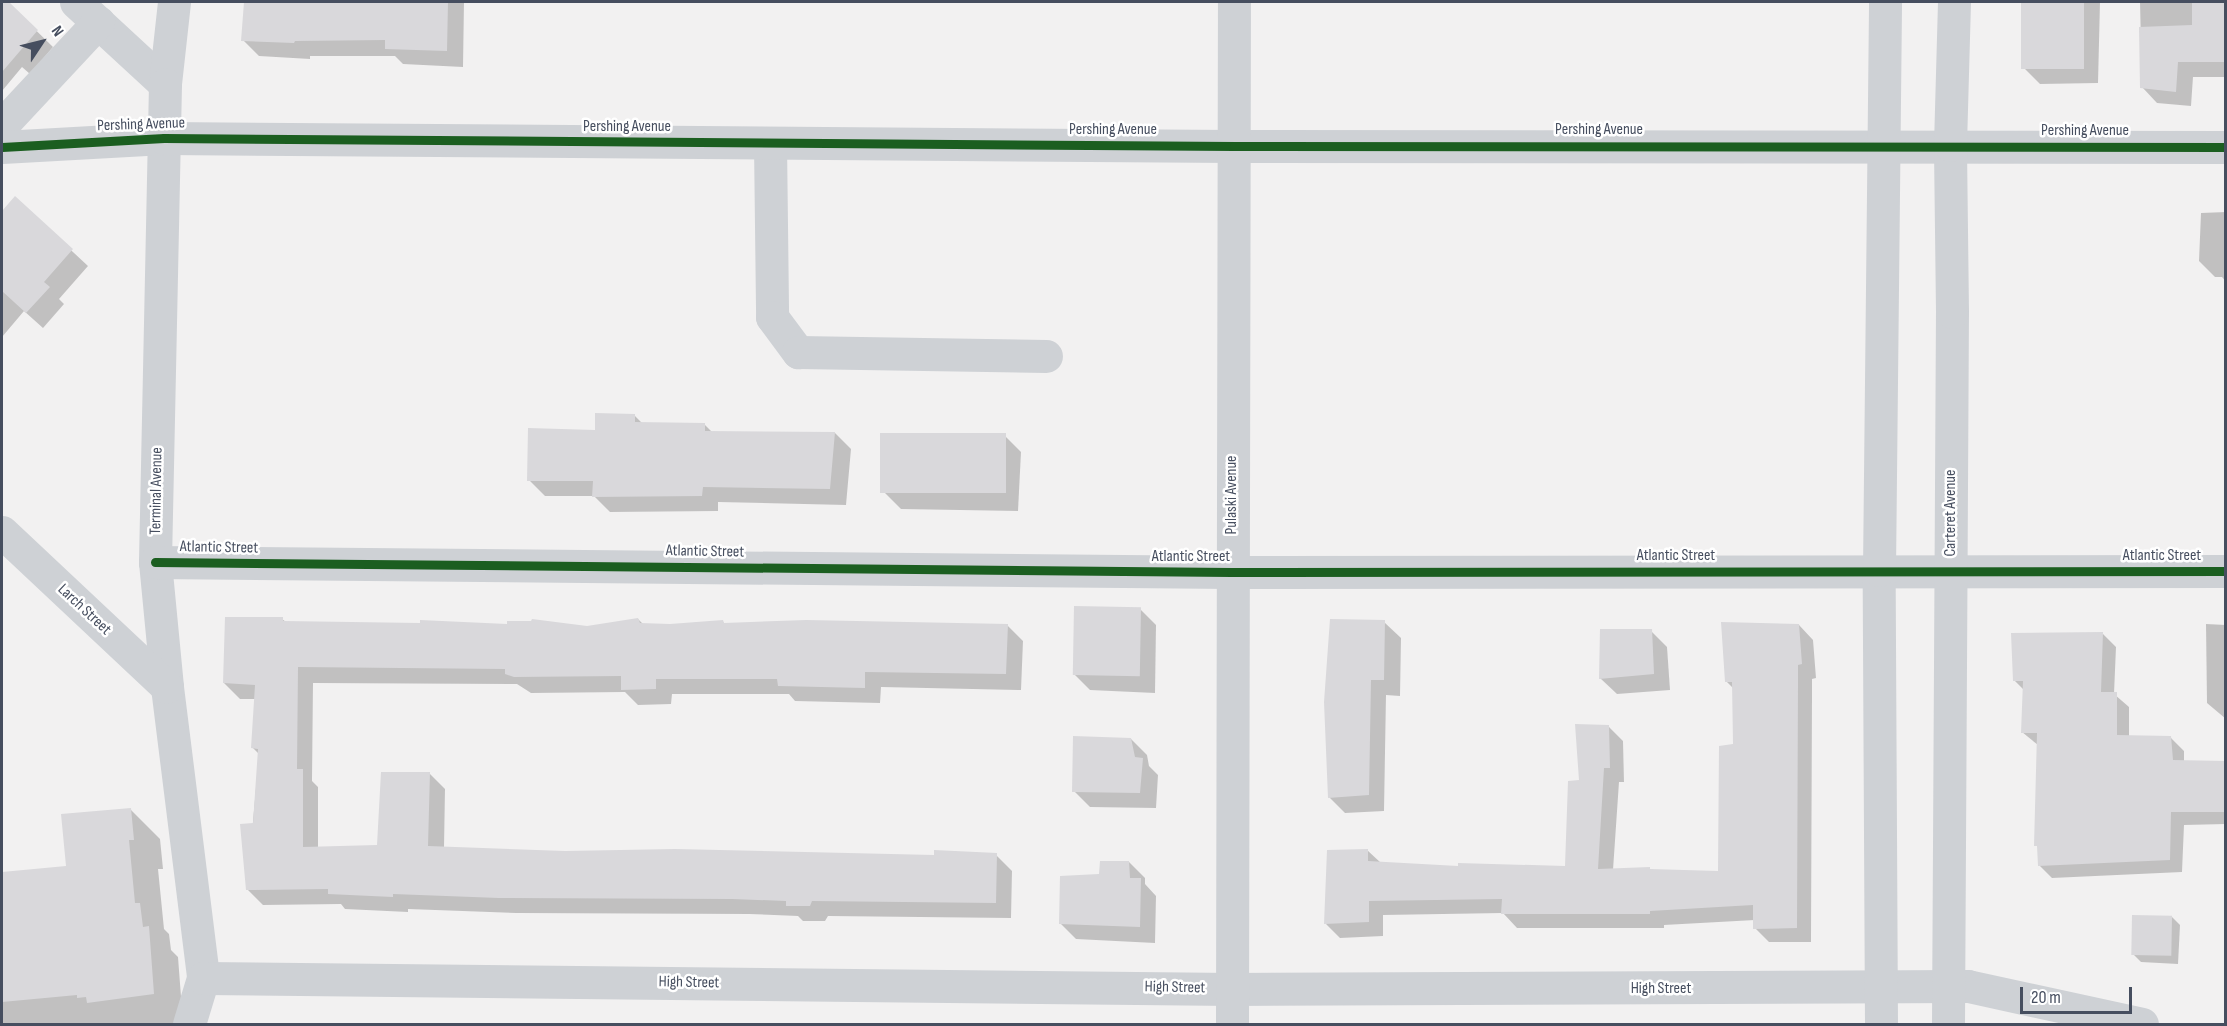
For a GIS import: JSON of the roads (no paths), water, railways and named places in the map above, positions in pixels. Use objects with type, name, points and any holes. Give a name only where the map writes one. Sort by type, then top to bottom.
[{"type":"street","name":"Terminal Avenue","points":[[174,2],[165,84],[156,562],[167,687],[203,978]]},
{"type":"street","name":"Pulaski Avenue","points":[[1233,1024],[1234,2]]},
{"type":"street","points":[[1881,1024],[1879,570],[1885,2]]},
{"type":"street","name":"Carteret Avenue","points":[[1948,1024],[1951,571],[1950,145],[1954,2]]},
{"type":"street","points":[[2,126],[87,12],[165,84]]},
{"type":"street","name":"Pershing Avenue","points":[[2,147],[164,138],[1234,146],[2226,147]]},
{"type":"street","points":[[771,143],[772,317],[798,352],[1046,356]]},
{"type":"street","name":"Larch Street","points":[[2,532],[167,687]]},
{"type":"street","name":"Atlantic Street","points":[[156,562],[1232,572],[2226,571]]},
{"type":"street","points":[[189,1024],[203,978]]},
{"type":"street","name":"High Street","points":[[203,978],[1233,989],[1968,986],[2142,1024]]}]
